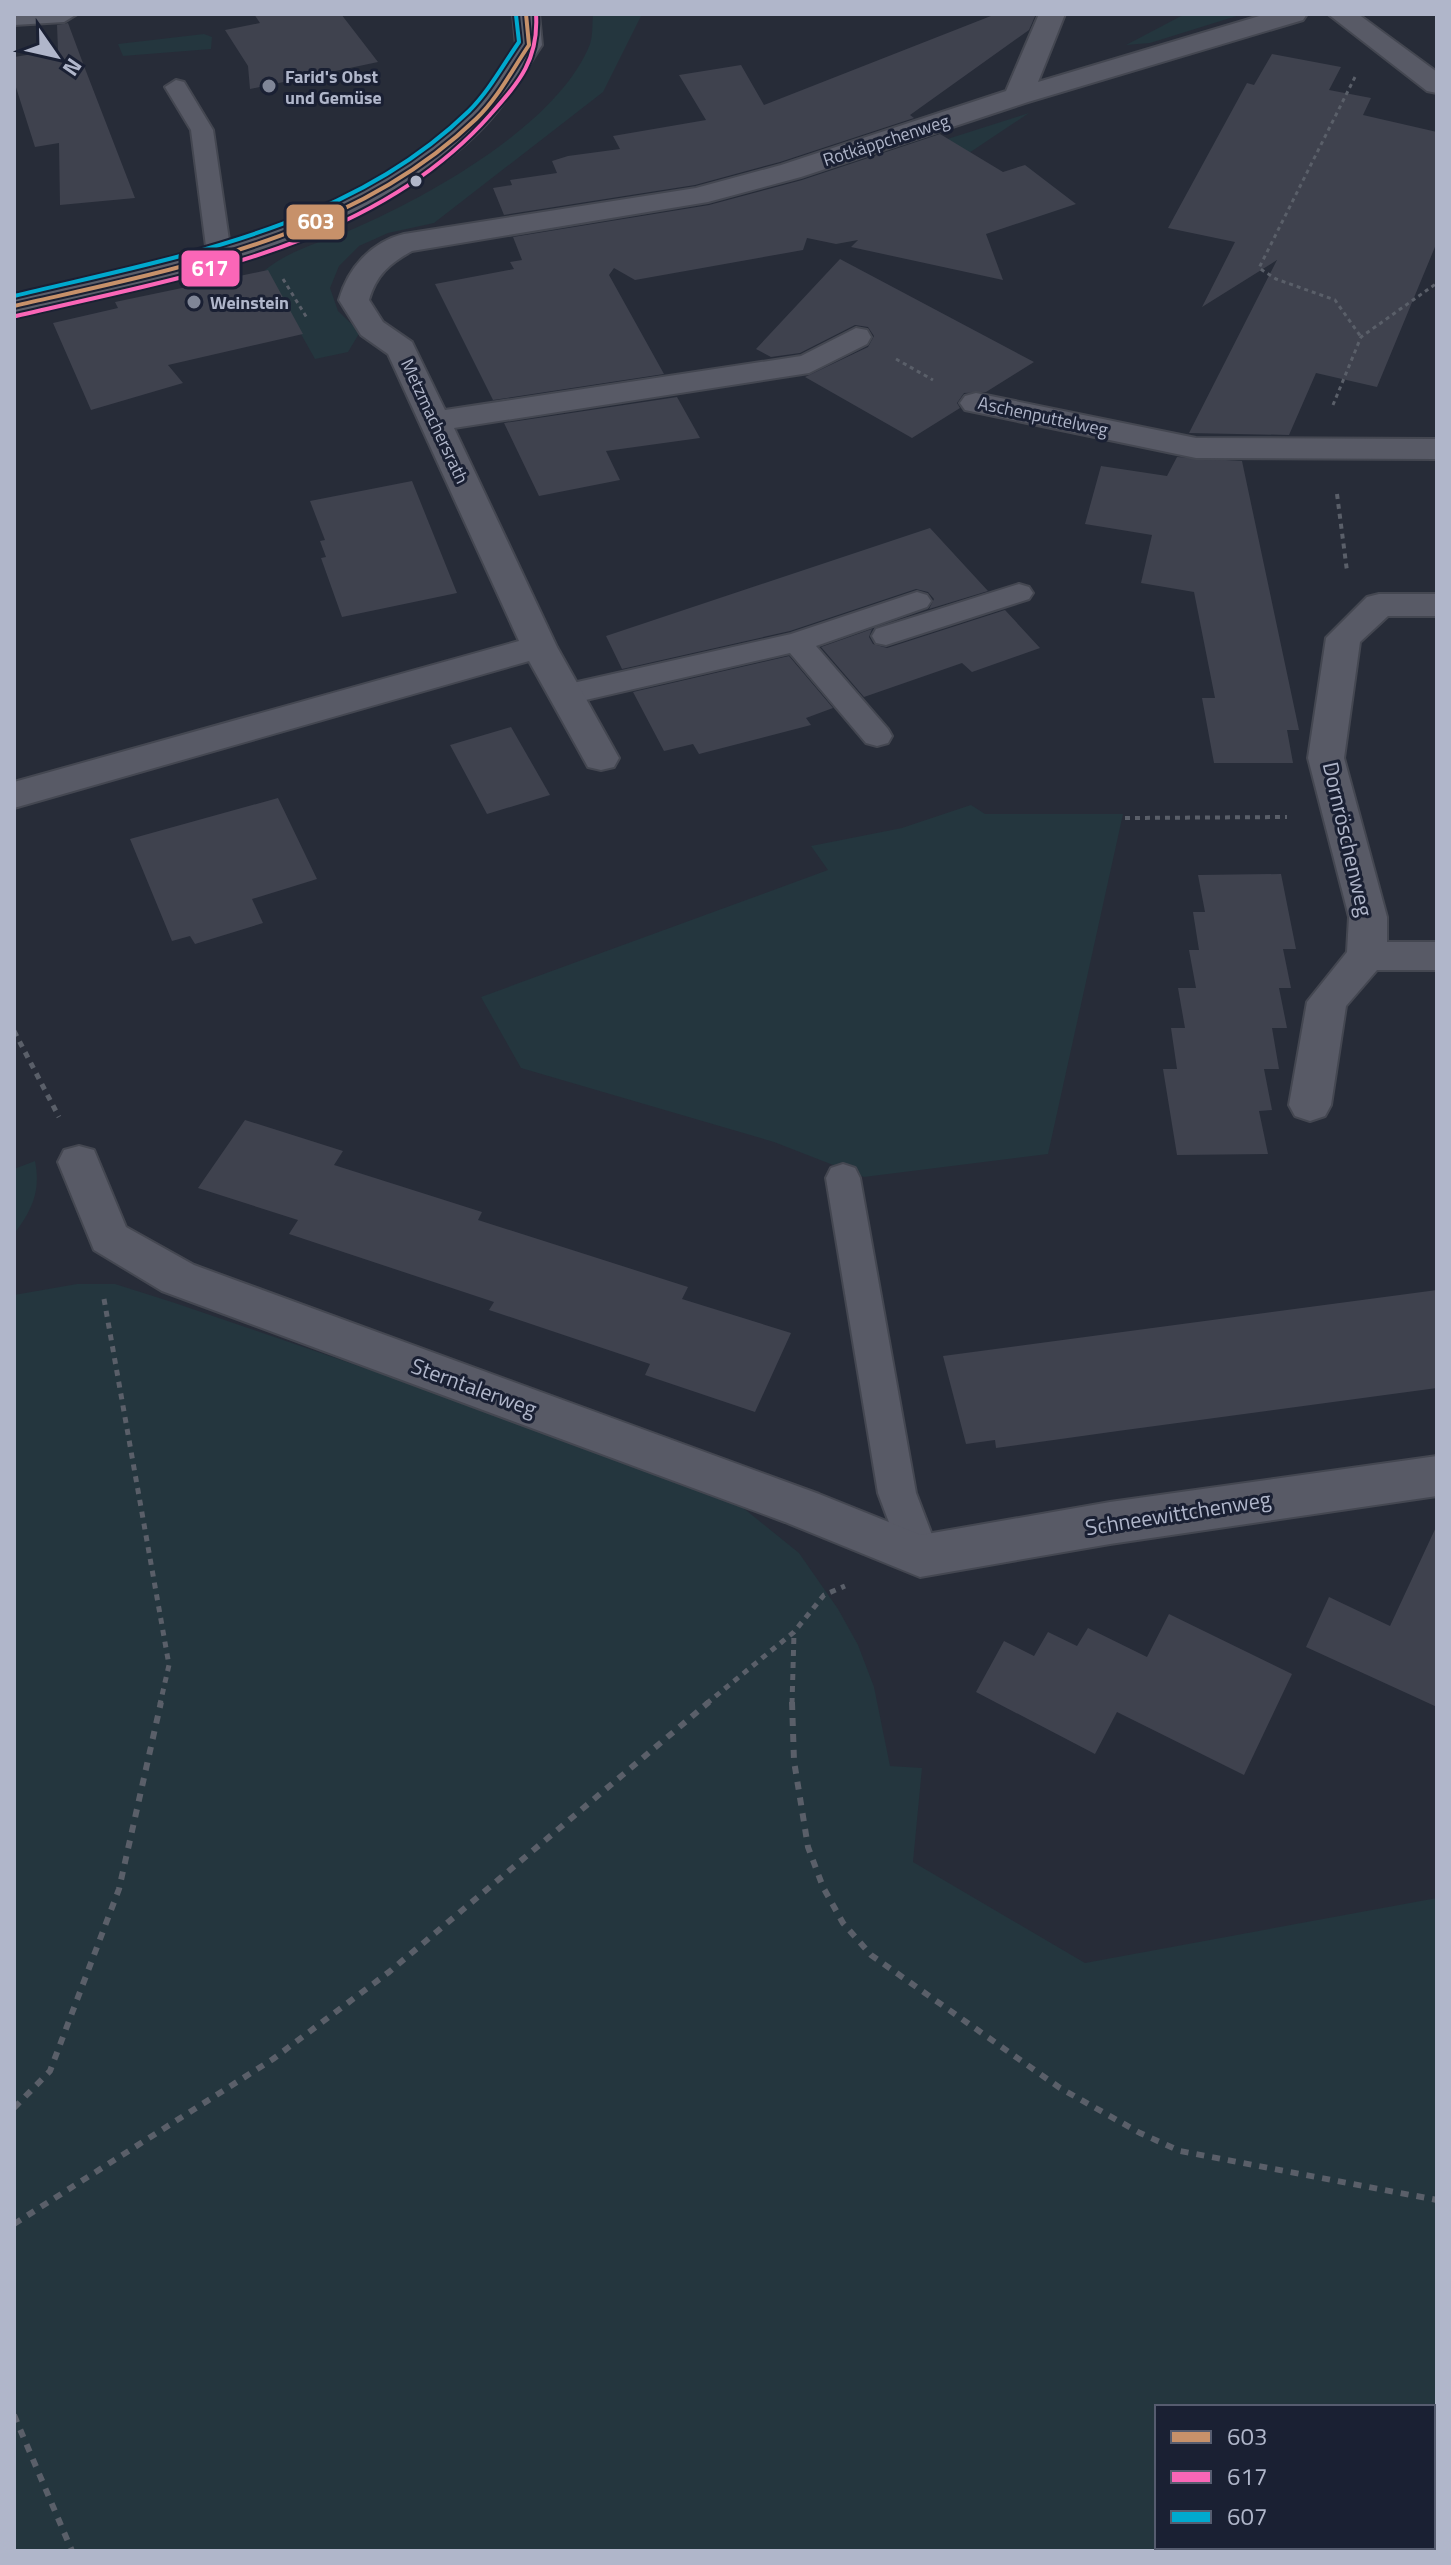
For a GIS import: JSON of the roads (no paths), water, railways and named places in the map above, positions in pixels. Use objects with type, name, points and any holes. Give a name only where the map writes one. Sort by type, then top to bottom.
[{"type":"street","points":[[14,17],[64,14]]},
{"type":"street","points":[[14,306],[219,254],[293,229],[374,193],[428,159],[475,120],[529,45],[526,14]]},
{"type":"street","points":[[1018,96],[1052,14]]},
{"type":"street","name":"Rotkäppchenweg","points":[[471,233],[698,196],[791,171],[1018,96],[1294,14]]},
{"type":"street","points":[[1341,14],[1437,85]]},
{"type":"street","name":"Metzmachersrath","points":[[471,233],[404,243],[373,261],[359,279],[354,300],[372,328],[401,349],[539,647],[601,758]]},
{"type":"street","points":[[436,421],[809,364],[856,337]]},
{"type":"street","name":"Aschenputtelweg","points":[[976,403],[1196,448],[1437,449]]},
{"type":"street","name":"Dornröschenweg","points":[[1367,956],[1368,917],[1326,758],[1343,638],[1379,605],[1437,605]]},
{"type":"street","points":[[14,795],[539,647]]},
{"type":"street","points":[[1310,1105],[1327,1002],[1367,956],[1437,956]]},
{"type":"street","name":"Sterntalerweg","points":[[79,1162],[109,1238],[178,1278],[802,1508],[920,1556]]},
{"type":"street","name":"Schneewittchenweg","points":[[920,1556],[1110,1523],[1437,1476]]},
{"type":"lane","points":[[176,87],[202,130],[219,254]]},
{"type":"lane","points":[[797,642],[873,641],[1019,593]]},
{"type":"lane","points":[[564,695],[797,642],[917,601]]},
{"type":"lane","points":[[797,642],[877,736]]},
{"type":"lane","points":[[843,1178],[897,1493],[920,1556]]},
{"type":"place","name":"Farid's Obst und Gemüse","points":[[269,86]]},
{"type":"place","name":"Weinstein","points":[[194,302]]}]
